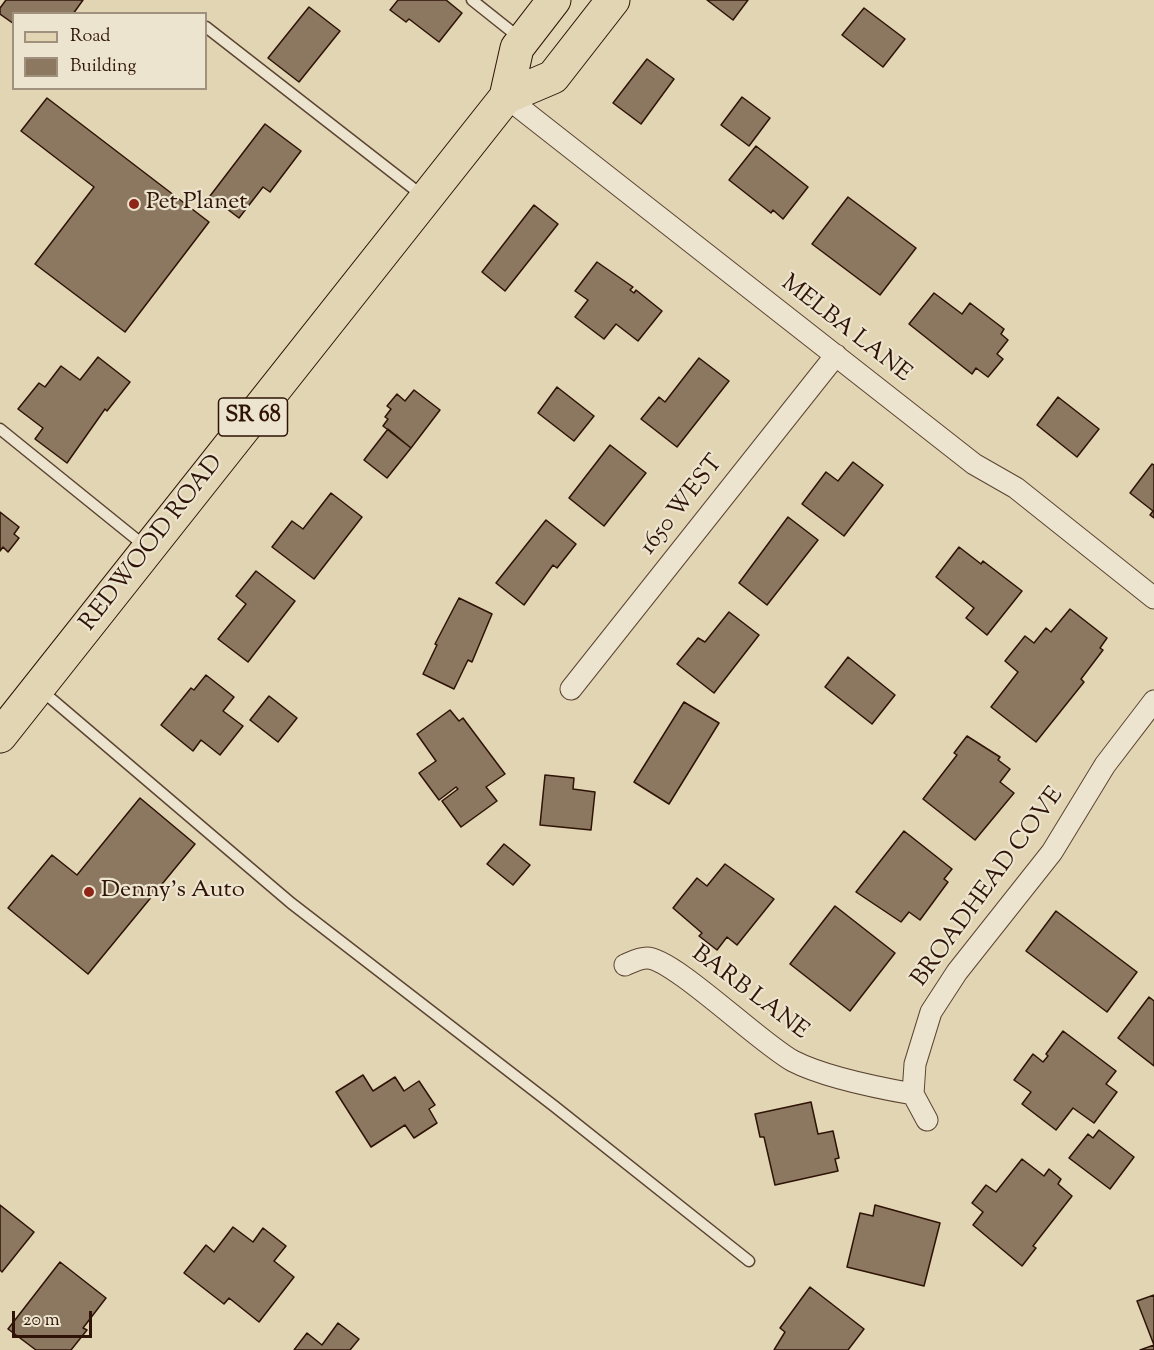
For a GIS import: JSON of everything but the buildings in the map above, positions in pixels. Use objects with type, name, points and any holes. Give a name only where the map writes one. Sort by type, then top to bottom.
[{"type":"main road","name":"REDWOOD ROAD","points":[[0,736],[506,97],[517,48],[554,0]]},
{"type":"main road","name":"REDWOOD ROAD","points":[[506,97],[553,77],[613,0]]},
{"type":"street","name":"MELBA LANE","points":[[506,97],[974,464],[1016,488],[1154,598]]},
{"type":"street","name":"1650 WEST","points":[[571,689],[836,355]]},
{"type":"street","name":"BROADHEAD COVE","points":[[913,1094],[915,1064],[923,1034],[943,992],[1052,852],[1105,765],[1154,701]]},
{"type":"street","name":"BARB LANE","points":[[625,965],[648,958],[670,967],[772,1048],[795,1062],[874,1087],[913,1094]]},
{"type":"street","points":[[913,1094],[927,1120]]},
{"type":"lane","points":[[472,0],[522,41]]},
{"type":"lane","points":[[207,28],[426,198]]},
{"type":"lane","points":[[0,429],[149,549]]},
{"type":"lane","points":[[38,688],[291,903],[554,1106],[749,1261]]},
{"type":"place","name":"Pet Planet","points":[[134,204]]},
{"type":"place","name":"Denny's Auto","points":[[89,892]]}]
